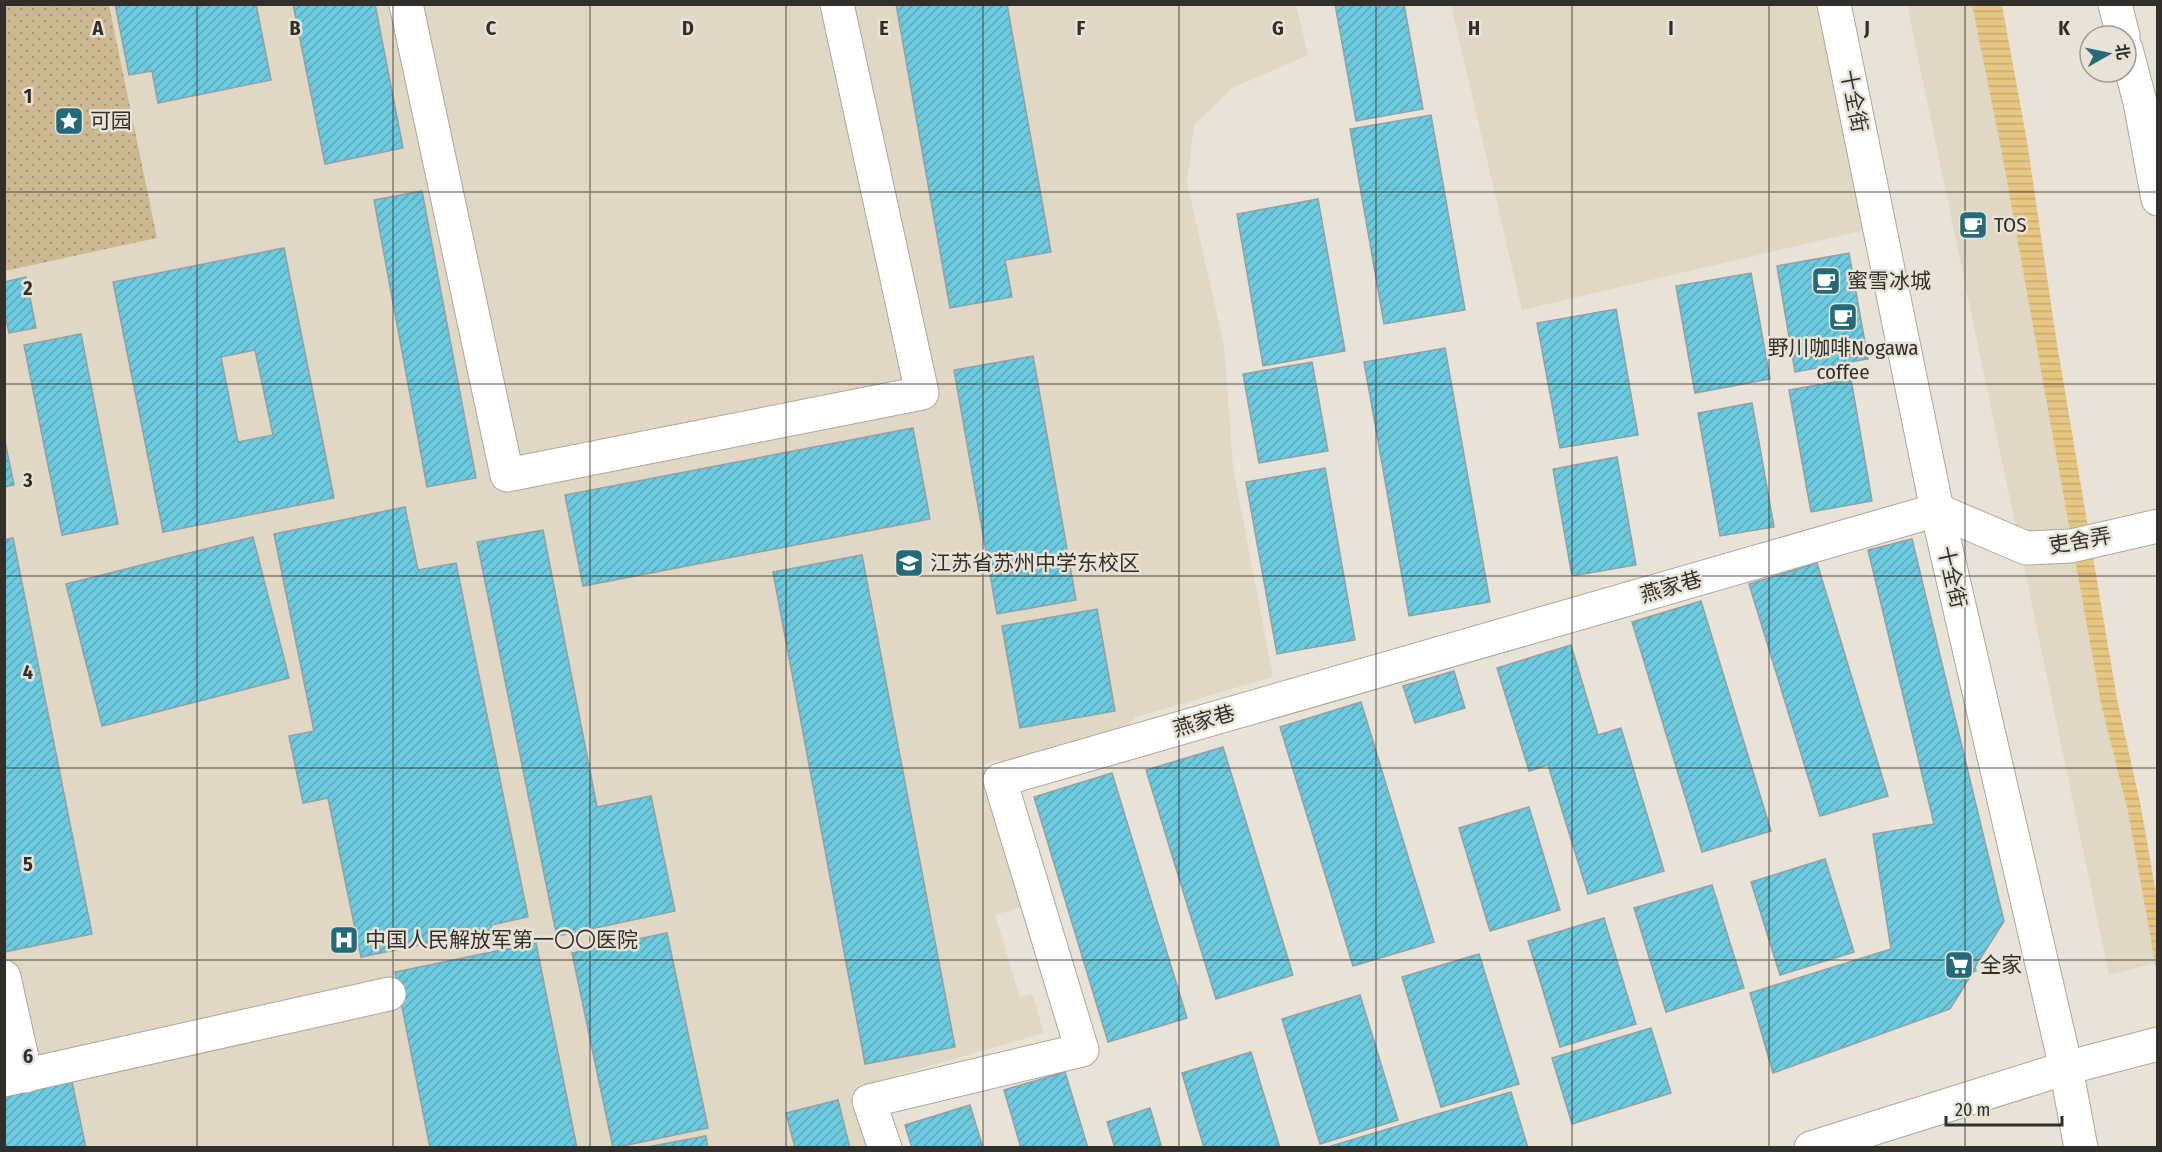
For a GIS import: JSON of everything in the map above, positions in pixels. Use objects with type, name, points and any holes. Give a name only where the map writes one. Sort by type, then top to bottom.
[{"type":"street","points":[[406,4],[507,475],[922,393],[837,4]]},
{"type":"street","name":"十全街","points":[[1834,4],[1937,510],[2066,1068],[2081,1148]]},
{"type":"street","points":[[2115,4],[2120,24]]},
{"type":"street","points":[[2135,84],[2157,199]]},
{"type":"street","name":"吏舍弄","points":[[1937,510],[2026,548],[2071,546],[2157,526]]},
{"type":"street","name":"燕家巷","points":[[885,1148],[869,1101],[1082,1050],[1000,780],[1937,510]]},
{"type":"street","points":[[4,977],[15,1078],[389,994]]},
{"type":"street","points":[[1811,1148],[2066,1068],[2154,1045]]},
{"type":"shaded area","name":"可园","points":[[4,5],[109,5],[157,238],[5,271]]},
{"type":"shaded area","name":"江苏省苏州中学东校区","points":[[109,5],[1296,5],[1308,55],[1232,88],[1194,125],[1187,183],[1224,345],[1233,468],[1273,677],[1136,717],[1122,731],[1010,761],[991,761],[985,764],[1029,905],[995,915],[1020,997],[1032,994],[1044,1033],[871,1083],[891,1147],[5,1147],[4,271],[157,238]]},
{"type":"shaded area","points":[[1451,5],[1820,5],[1865,230],[1522,310]]},
{"type":"shaded area","points":[[1907,5],[1972,5],[2002,154],[2101,704],[2128,812],[2155,963],[2109,975]]},
{"type":"shaded area","points":[[1972,5],[2002,5],[2027,141],[2056,338],[2117,699],[2141,807],[2157,899],[2157,974],[2128,812],[2101,704],[2002,154]]},
{"type":"building","points":[[115,4],[256,4],[271,80],[158,103],[152,71],[129,75]]},
{"type":"building","points":[[293,4],[375,4],[403,148],[325,164]]},
{"type":"building","points":[[896,4],[1007,4],[1051,252],[1005,260],[1012,297],[950,308]]},
{"type":"building","points":[[1335,4],[1404,4],[1423,109],[1356,121]]},
{"type":"building","points":[[1431,115],[1465,310],[1384,324],[1350,129]]},
{"type":"building","points":[[422,191],[476,478],[427,487],[374,200]]},
{"type":"building","points":[[1318,199],[1345,351],[1263,366],[1237,214]]},
{"type":"building","points":[[284,248],[334,498],[163,532],[113,282]],"holes":[[[255,350],[273,435],[238,442],[221,357]]]},
{"type":"building","points":[[1849,253],[1868,359],[1795,372],[1777,266]]},
{"type":"building","points":[[1751,273],[1770,379],[1695,393],[1676,286]]},
{"type":"building","points":[[26,277],[36,328],[9,333],[4,310],[4,282]]},
{"type":"building","points":[[1616,309],[1638,435],[1560,448],[1537,323]]},
{"type":"building","points":[[81,334],[118,524],[62,535],[24,345]]},
{"type":"building","points":[[1445,348],[1490,602],[1409,616],[1364,362]]},
{"type":"building","points":[[1033,356],[1076,600],[997,614],[954,370]]},
{"type":"building","points":[[1312,362],[1328,451],[1259,463],[1243,374]]},
{"type":"building","points":[[1851,379],[1872,501],[1811,512],[1789,390]]},
{"type":"building","points":[[1752,403],[1774,527],[1720,536],[1698,413]]},
{"type":"building","points":[[913,428],[930,519],[583,586],[565,495]]},
{"type":"building","points":[[4,437],[14,485],[4,487]]},
{"type":"building","points":[[1617,457],[1636,565],[1572,576],[1553,469]]},
{"type":"building","points":[[1325,468],[1355,640],[1277,654],[1246,482]]},
{"type":"building","points":[[405,507],[418,570],[456,563],[528,917],[491,925],[492,930],[361,957],[328,798],[303,803],[289,736],[314,731],[274,534]]},
{"type":"building","points":[[543,530],[597,807],[651,796],[675,911],[558,936],[477,542]]},
{"type":"building","points":[[253,537],[289,678],[102,726],[66,584]]},
{"type":"building","points":[[13,538],[92,934],[4,952],[4,540]]},
{"type":"building","points":[[1912,539],[2004,921],[1975,967],[1976,971],[1973,972],[1950,1009],[1773,1073],[1750,993],[1891,949],[1873,834],[1934,824],[1868,550]]},
{"type":"building","points":[[862,555],[955,1047],[865,1064],[773,572]]},
{"type":"building","points":[[1817,563],[1888,796],[1820,816],[1749,584]]},
{"type":"building","points":[[1701,601],[1771,831],[1702,852],[1632,622]]},
{"type":"building","points":[[1097,609],[1115,711],[1020,728],[1002,626]]},
{"type":"building","points":[[1571,645],[1598,735],[1621,728],[1664,871],[1588,894],[1548,765],[1529,771],[1497,668]]},
{"type":"building","points":[[1454,671],[1465,708],[1415,723],[1403,686]]},
{"type":"building","points":[[1361,702],[1434,942],[1353,966],[1280,727]]},
{"type":"building","points":[[1223,747],[1293,975],[1216,999],[1146,770]]},
{"type":"building","points":[[1112,773],[1187,1018],[1108,1042],[1034,797]]},
{"type":"building","points":[[1529,807],[1560,910],[1490,931],[1459,828]]},
{"type":"building","points":[[1825,859],[1854,952],[1780,975],[1751,882]]},
{"type":"building","points":[[1712,885],[1744,988],[1666,1012],[1634,908]]},
{"type":"building","points":[[1604,918],[1636,1024],[1560,1047],[1528,941]]},
{"type":"building","points":[[667,933],[708,1128],[613,1148],[572,953]]},
{"type":"building","points":[[536,943],[577,1148],[430,1148],[395,972]]},
{"type":"building","points":[[1479,954],[1519,1084],[1441,1107],[1402,977]]},
{"type":"building","points":[[1360,995],[1398,1120],[1320,1144],[1282,1019]]},
{"type":"building","points":[[1651,1028],[1671,1093],[1572,1124],[1552,1058]]},
{"type":"building","points":[[1251,1052],[1280,1148],[1204,1148],[1182,1073]]},
{"type":"building","points":[[1065,1072],[1088,1148],[1021,1148],[1004,1090]]},
{"type":"building","points":[[71,1077],[86,1148],[4,1148],[4,1090]]},
{"type":"building","points":[[1511,1092],[1528,1148],[1331,1148],[1331,1146]]},
{"type":"building","points":[[838,1100],[850,1148],[795,1148],[786,1113]]},
{"type":"building","points":[[970,1105],[983,1148],[912,1148],[905,1125]]},
{"type":"building","points":[[1150,1108],[1162,1148],[1115,1148],[1107,1122]]},
{"type":"building","points":[[706,1136],[708,1148],[642,1148]]},
{"type":"place","name":"可园","points":[[69,121]]},
{"type":"place","name":"TOS","points":[[1973,225]]},
{"type":"place","name":"蜜雪冰城","points":[[1826,281]]},
{"type":"place","name":"野川咖啡Nogawa coffee","points":[[1843,317]]},
{"type":"place","name":"江苏省苏州中学东校区","points":[[909,563]]},
{"type":"place","name":"中国人民解放军第一〇〇医院","points":[[344,940]]},
{"type":"place","name":"全家","points":[[1959,965]]}]
